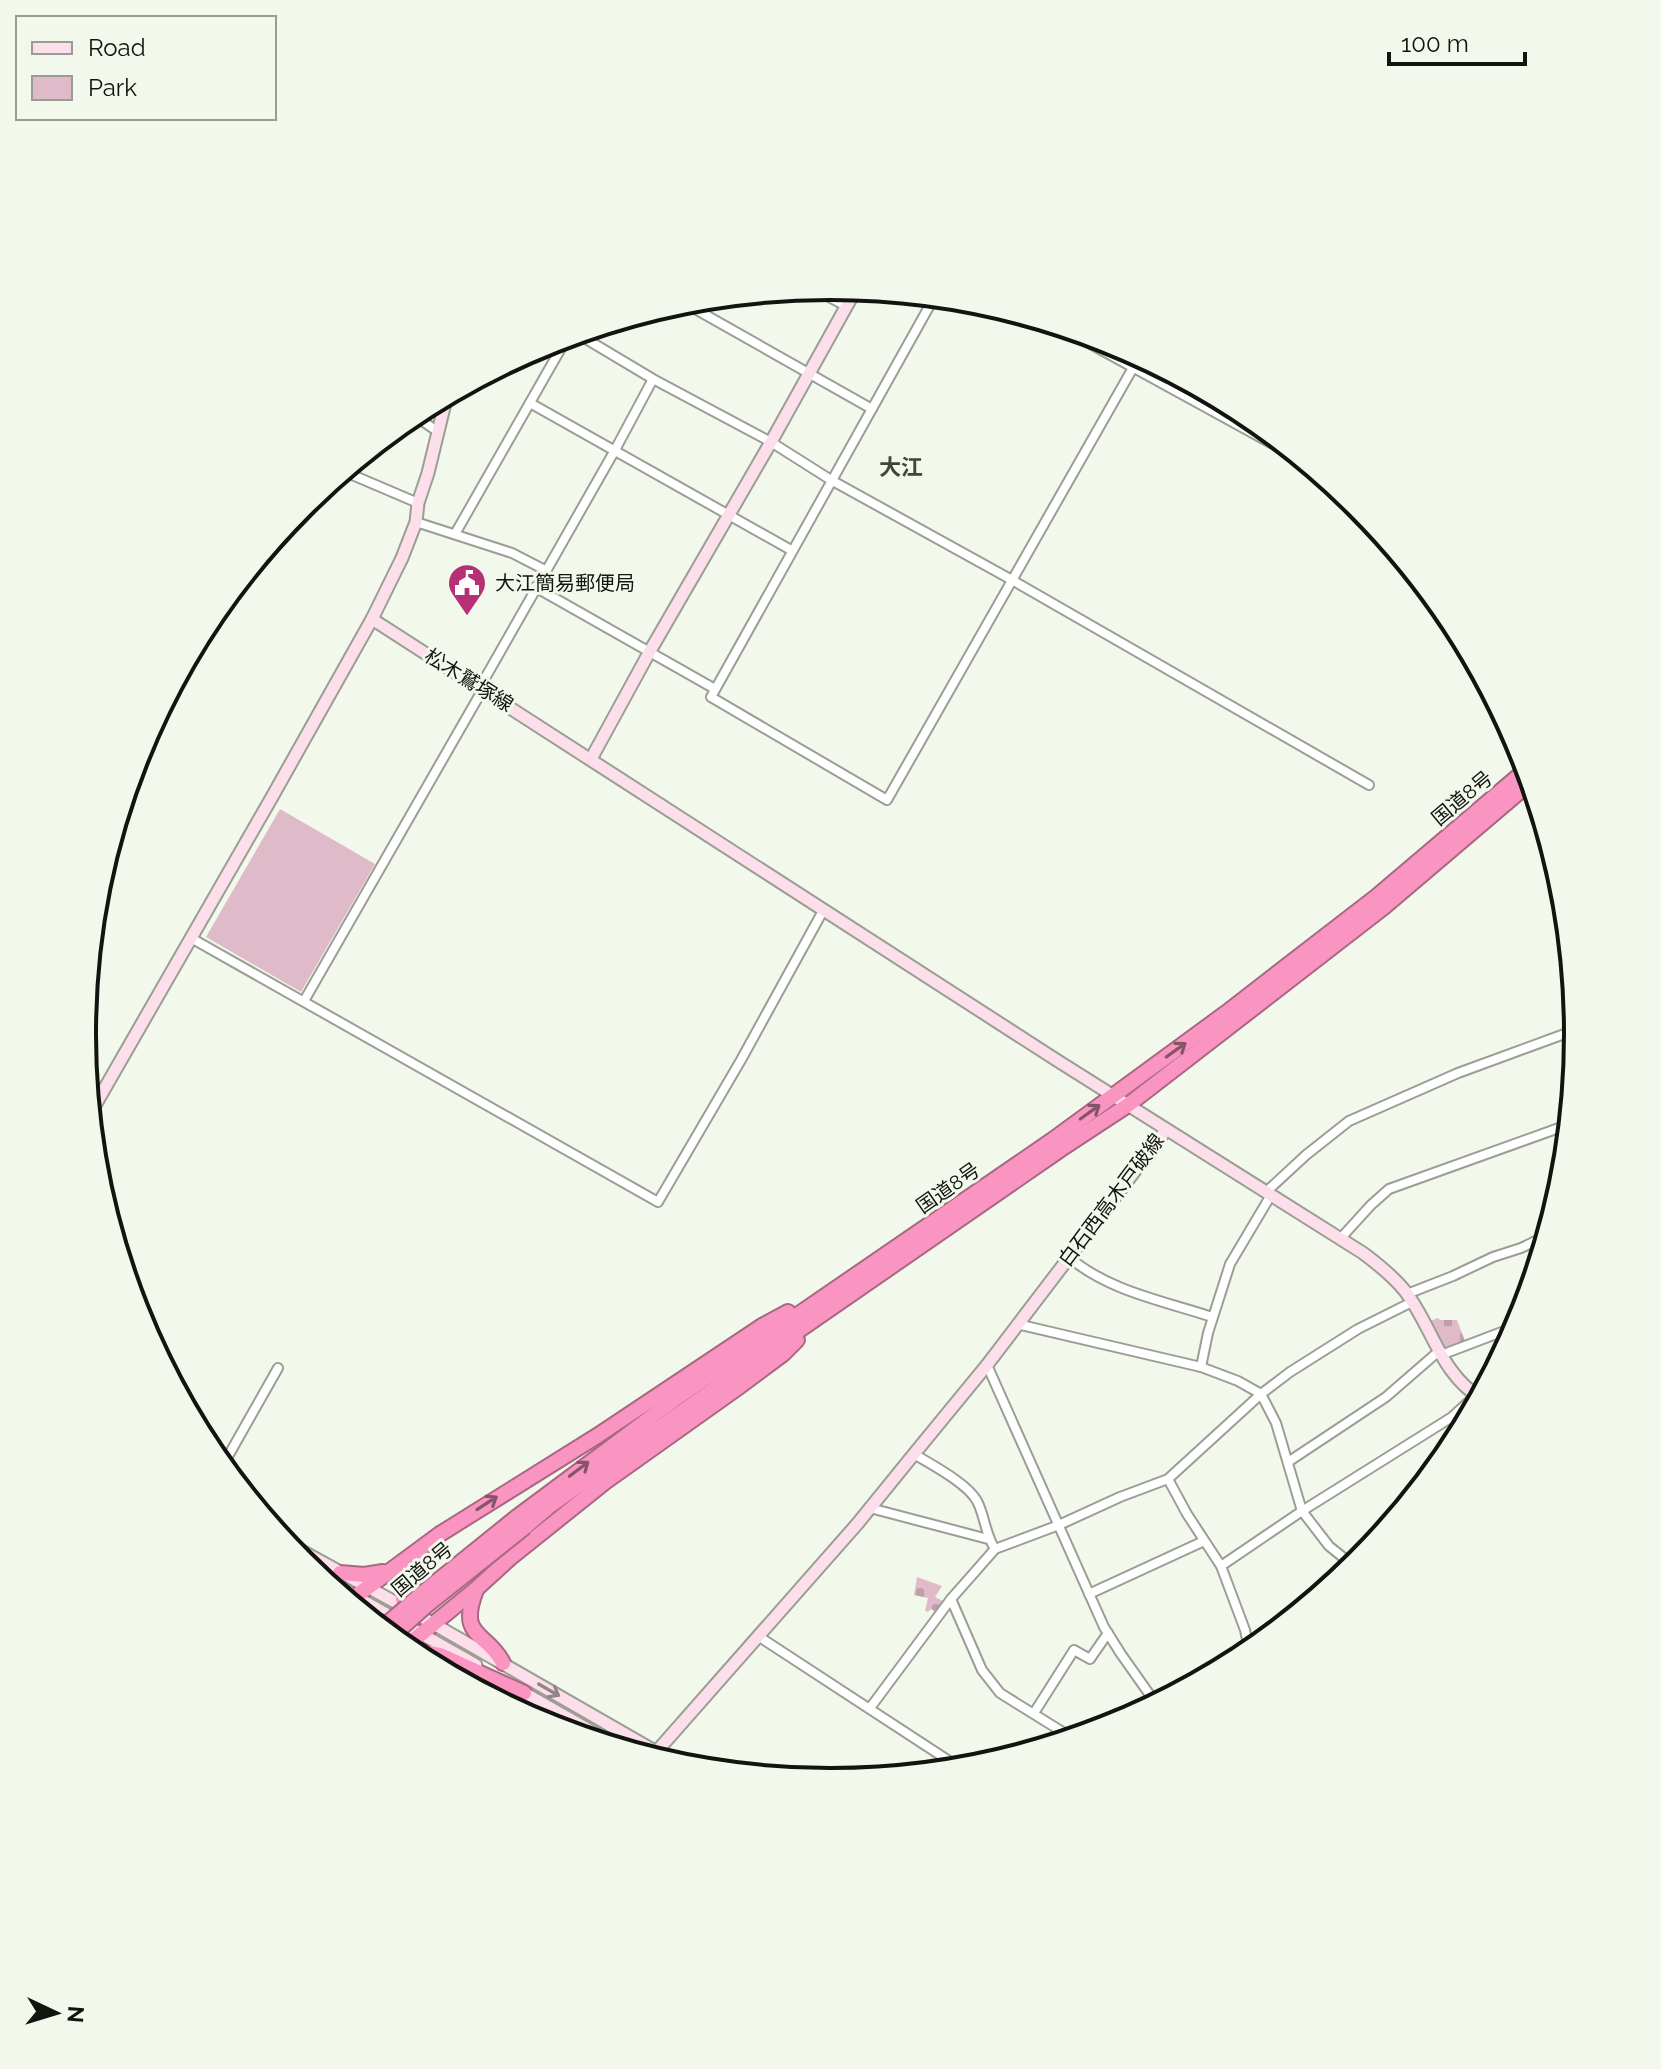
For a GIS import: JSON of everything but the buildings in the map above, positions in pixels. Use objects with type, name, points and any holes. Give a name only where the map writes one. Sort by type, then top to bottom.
[{"type":"highway","name":"国道8号","points":[[400,1629],[590,1461],[1113,1096],[1226,1013],[1376,897],[1518,777]]},
{"type":"highway","name":"国道8号","points":[[389,1622],[419,1596],[521,1522],[551,1505],[826,1311],[1128,1105],[1384,907],[1523,789]]},
{"type":"highway","points":[[356,1595],[422,1546],[597,1436],[762,1326],[851,1279]]},
{"type":"highway","points":[[414,1639],[605,1482],[783,1354],[826,1311]]},
{"type":"highway","points":[[422,1546],[408,1566],[402,1594],[404,1607],[426,1629]]},
{"type":"highway","points":[[340,1573],[376,1575],[390,1570]]},
{"type":"highway","points":[[476,1589],[470,1603],[469,1618],[474,1630],[503,1663]]},
{"type":"highway","points":[[389,1621],[403,1623]]},
{"type":"highway","points":[[461,1670],[524,1693]]},
{"type":"main road","points":[[591,759],[849,301]]},
{"type":"main road","points":[[99,1098],[372,619],[416,522],[418,503],[443,411]]},
{"type":"main road","name":"松木鷲塚線","points":[[372,619],[591,759]]},
{"type":"main road","name":"白石西高木戸破線","points":[[591,759],[1163,1128],[987,1365],[870,1508],[660,1749]]},
{"type":"main road","points":[[1163,1128],[1388,1271],[1409,1298],[1452,1373],[1472,1392]]},
{"type":"main road","points":[[318,1560],[340,1573],[356,1595],[403,1623],[426,1629],[503,1663],[632,1742]]},
{"type":"main road","points":[[356,1595],[404,1607]]},
{"type":"main road","points":[[426,1629],[524,1693],[579,1724]]},
{"type":"street","points":[[835,300],[846,306]]},
{"type":"street","points":[[929,307],[711,697],[887,800],[1134,366]]},
{"type":"street","points":[[700,312],[872,409]]},
{"type":"street","points":[[589,341],[1369,785]]},
{"type":"street","points":[[455,534],[559,352]]},
{"type":"street","points":[[1136,367],[1244,428]]},
{"type":"street","points":[[304,1001],[653,379]]},
{"type":"street","points":[[530,403],[791,550]]},
{"type":"street","points":[[424,422],[437,431]]},
{"type":"street","points":[[354,476],[418,503]]},
{"type":"street","points":[[416,522],[512,553],[545,570]]},
{"type":"street","points":[[535,587],[715,689]]},
{"type":"street","points":[[191,938],[658,1202],[824,909]]},
{"type":"street","points":[[1201,1367],[1212,1317],[1230,1264],[1269,1194],[1306,1155],[1349,1121],[1458,1073],[1565,1034]]},
{"type":"street","points":[[1340,1239],[1389,1189],[1559,1128]]},
{"type":"street","points":[[870,1708],[951,1599],[995,1549],[1168,1479],[1261,1394],[1290,1372],[1409,1298],[1493,1257],[1535,1241]]},
{"type":"street","points":[[1069,1257],[1112,1284],[1212,1317]]},
{"type":"street","points":[[1017,1324],[1201,1367],[1238,1381],[1261,1394],[1276,1423],[1302,1511],[1329,1546],[1345,1558]]},
{"type":"street","points":[[1288,1462],[1349,1424],[1440,1353],[1502,1331]]},
{"type":"street","points":[[987,1365],[1108,1633],[1150,1695]]},
{"type":"street","points":[[229,1455],[278,1368]]},
{"type":"street","points":[[1221,1566],[1463,1409]]},
{"type":"street","points":[[914,1454],[968,1489],[975,1498],[985,1521],[988,1539],[995,1549]]},
{"type":"street","points":[[1168,1479],[1221,1566],[1247,1639]]},
{"type":"street","points":[[870,1508],[988,1539]]},
{"type":"street","points":[[1089,1594],[1204,1541]]},
{"type":"street","points":[[951,1599],[982,1670],[1000,1693],[1062,1731]]},
{"type":"street","points":[[1034,1713],[1074,1650],[1090,1659],[1108,1633]]},
{"type":"street","points":[[758,1636],[947,1759]]},
{"type":"green space","points":[[280,809],[375,864],[301,992],[206,937]]},
{"type":"green space","points":[[1438,1318],[1457,1320],[1465,1341],[1444,1349],[1430,1321]]},
{"type":"green space","points":[[917,1577],[942,1586],[935,1597],[943,1601],[936,1612],[931,1609],[925,1611],[928,1598],[914,1595]]},
{"type":"place","name":"大江簡易郵便局","points":[[467,617]]},
{"type":"district","name":"大江","points":[[901,467]]}]
